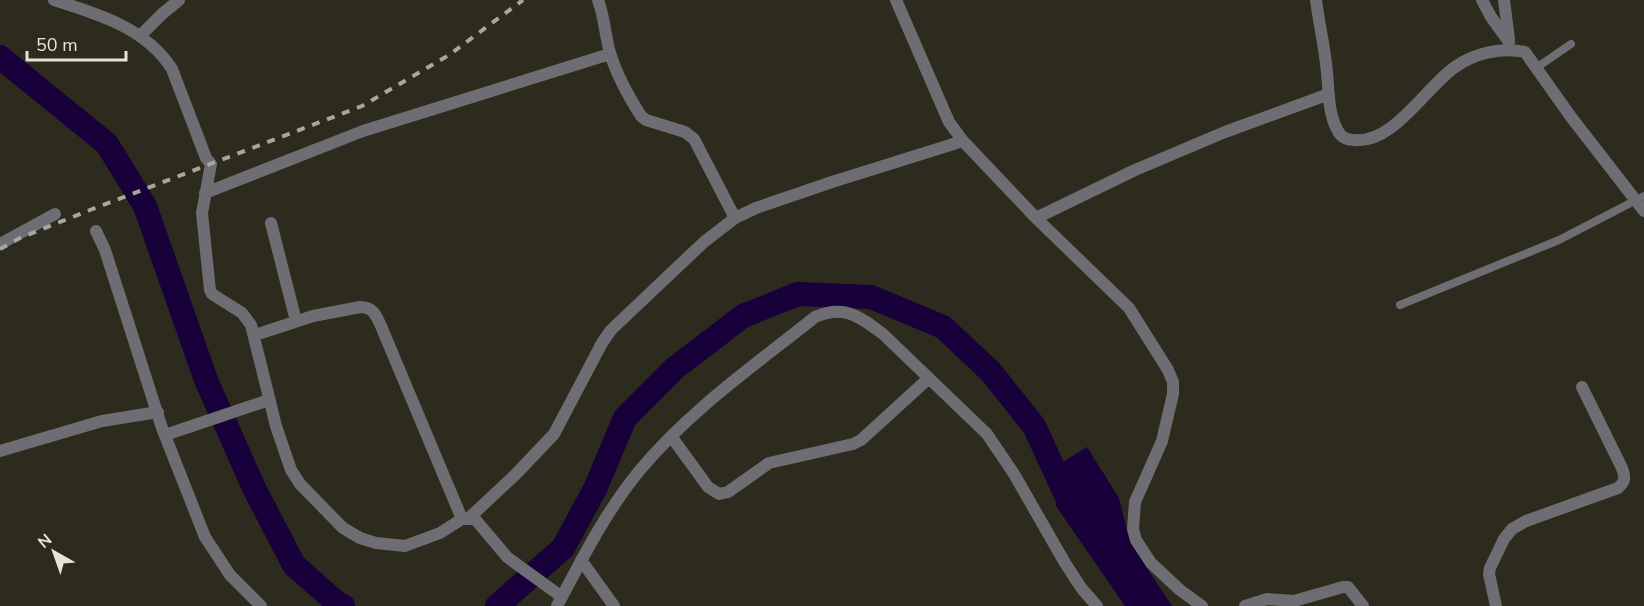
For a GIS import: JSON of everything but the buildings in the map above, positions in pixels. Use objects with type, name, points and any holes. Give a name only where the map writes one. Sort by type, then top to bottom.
[{"type":"street","points":[[54,0],[116,22],[140,36],[163,55],[172,69],[206,159],[211,164],[202,213],[210,290],[212,294],[242,313],[251,325],[285,458],[300,484],[343,528],[376,543],[405,546],[440,533],[465,518],[516,474],[554,434],[611,330],[704,242],[735,218],[756,208],[832,182],[963,141]]},
{"type":"street","points":[[140,36],[179,0]]},
{"type":"street","points":[[598,0],[603,13],[610,54],[622,84],[640,116],[685,132],[694,139],[735,218]]},
{"type":"street","points":[[896,0],[949,122],[963,141],[1036,219],[1125,303],[1168,370],[1173,382],[1173,394],[1162,441],[1135,502],[1133,529],[1136,540],[1151,563],[1180,591],[1202,606]]},
{"type":"street","points":[[1316,0],[1334,121],[1341,136],[1348,140],[1358,141],[1371,138],[1386,131],[1454,68],[1509,45]]},
{"type":"street","points":[[1482,0],[1509,45],[1525,52],[1571,117],[1642,203]]},
{"type":"street","points":[[1504,0],[1509,45]]},
{"type":"street","points":[[205,193],[363,131],[610,54]]},
{"type":"street","points":[[1036,219],[1135,170],[1225,132],[1329,94]]},
{"type":"street","points":[[0,244],[54,214]]},
{"type":"street","points":[[271,223],[296,321]]},
{"type":"street","points":[[96,231],[105,250],[165,435],[191,504],[214,553],[230,575],[261,606]]},
{"type":"street","points":[[255,335],[313,316],[360,307],[368,307],[373,311],[465,518]]},
{"type":"street","points":[[465,518],[475,519],[507,557],[544,585],[560,602],[598,530],[638,472],[671,436],[692,416],[815,317],[828,311],[841,311],[864,320],[883,334],[987,434],[1014,474],[1071,572],[1097,606]]},
{"type":"street","points":[[671,436],[708,487],[719,494],[728,492],[769,463],[853,444],[861,440],[929,378]]},
{"type":"street","points":[[1496,606],[1489,574],[1490,568],[1504,539],[1512,529],[1526,520],[1618,488],[1624,483],[1626,477],[1582,387]]},
{"type":"street","points":[[165,435],[269,400]]},
{"type":"street","points":[[0,451],[102,421],[158,412]]},
{"type":"street","points":[[582,560],[614,606]]},
{"type":"street","points":[[1245,606],[1267,599],[1294,601],[1343,586],[1352,590],[1363,606]]},
{"type":"lane","points":[[1536,68],[1571,44]]},
{"type":"lane","points":[[1400,305],[1559,240],[1642,203]]},
{"type":"shaded area","points":[[1087,447],[1119,498],[1130,542],[1172,606],[1125,606],[1056,506],[1056,476],[1063,462]]},
{"type":"waterway","points":[[0,57],[107,144],[145,206],[206,380],[254,488],[294,565],[343,606]]},
{"type":"waterway","points":[[497,606],[563,548],[595,489],[625,418],[675,368],[743,316],[798,294],[871,297],[943,327],[991,372],[1034,426],[1070,504]]},
{"type":"railway","points":[[0,249],[20,238],[90,210],[362,106],[449,55],[523,0]]}]
